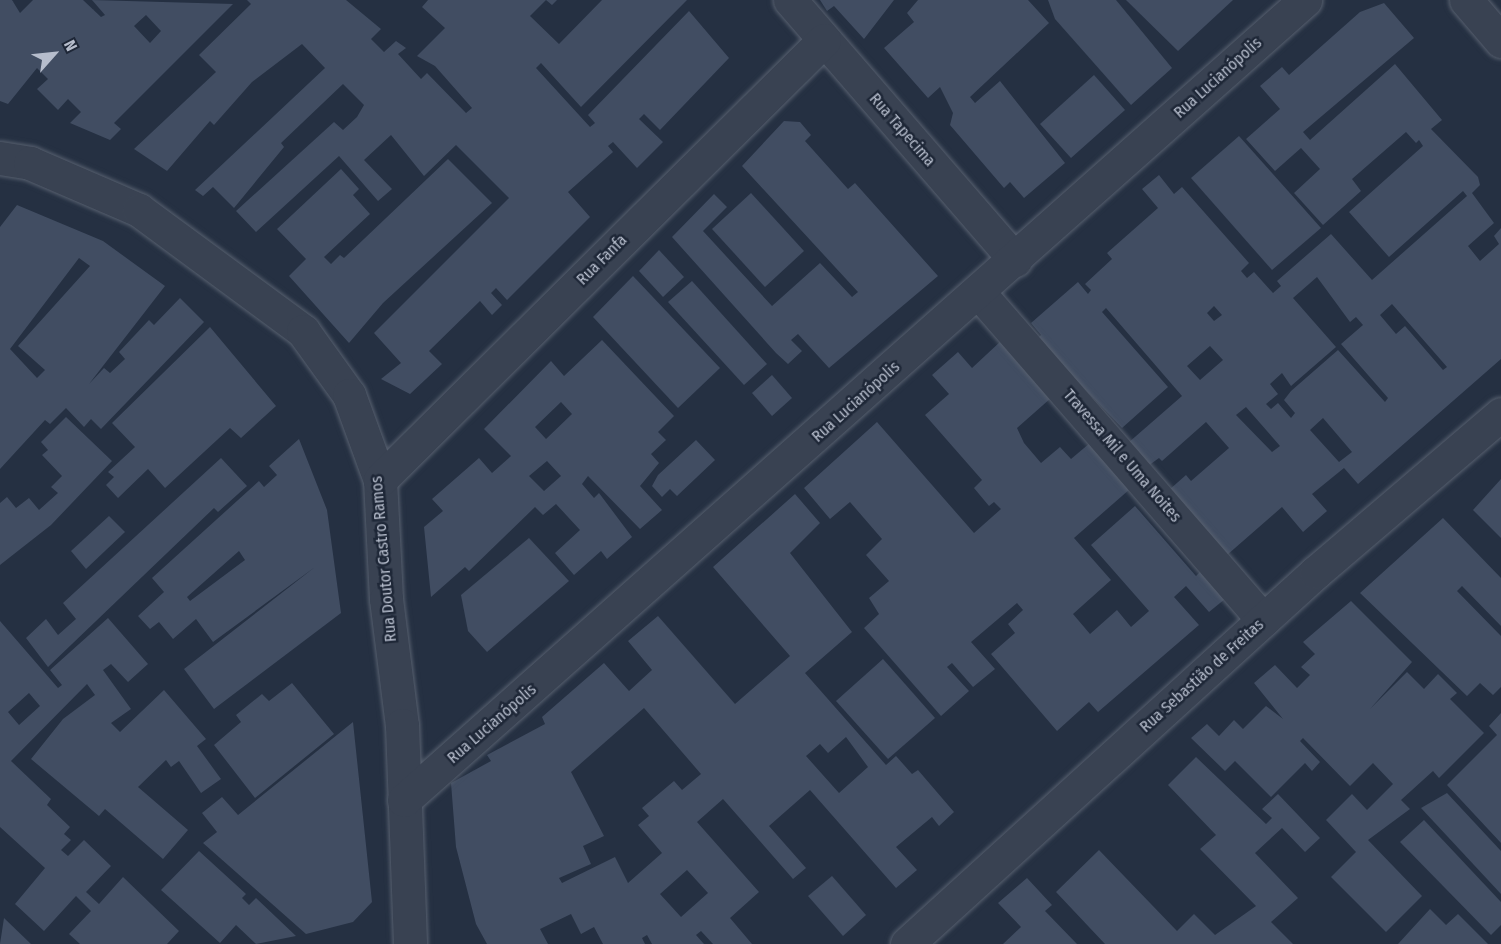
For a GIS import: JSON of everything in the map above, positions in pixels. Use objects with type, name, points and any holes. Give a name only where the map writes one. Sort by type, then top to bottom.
[{"type":"street","name":"Rua Tapecima","points":[[790,0],[1015,260]]},
{"type":"street","name":"Rua Lucianópolis","points":[[404,801],[979,293],[1305,0]]},
{"type":"street","points":[[1466,0],[1501,41]]},
{"type":"street","name":"Rua Fanfa","points":[[380,480],[824,39]]},
{"type":"street","name":"Rua Doutor Castro Ramos","points":[[0,158],[30,163],[139,210],[303,331],[349,395],[380,480],[404,801],[410,944]]},
{"type":"street","name":"Travessa Mil e Uma Noites","points":[[979,293],[1263,620]]},
{"type":"street","name":"Rua Sebastião de Freitas","points":[[908,944],[1263,620],[1501,414]]},
{"type":"building","points":[[0,0],[12,0],[20,13],[33,0],[83,0],[101,17],[105,15],[92,0],[233,4],[114,123],[121,129],[110,140],[70,123],[81,112],[68,99],[58,110],[37,89],[48,79],[37,68],[8,104],[0,101]],"holes":[[[146,15],[161,31],[150,43],[134,26]]]},
{"type":"building","points":[[247,0],[346,0],[381,29],[371,39],[384,52],[396,41],[406,48],[398,54],[421,79],[427,73],[466,113],[472,108],[435,66],[417,56],[445,28],[422,7],[428,0],[546,0],[530,16],[559,44],[602,0],[687,0],[581,107],[541,63],[536,68],[590,127],[595,123],[588,115],[689,11],[729,58],[660,130],[644,114],[639,119],[663,142],[637,168],[613,142],[608,146],[613,152],[568,192],[590,217],[507,300],[496,288],[491,293],[502,305],[492,315],[480,301],[429,351],[442,364],[410,394],[381,379],[401,363],[374,333],[509,198],[456,145],[424,176],[391,135],[364,160],[392,189],[378,201],[339,156],[256,232],[236,211],[334,122],[343,130],[357,117],[364,105],[343,84],[281,143],[284,147],[234,208],[213,187],[203,196],[195,190],[325,68],[302,44],[252,82],[214,125],[210,121],[167,171],[134,149],[216,72],[199,55],[251,4]]},
{"type":"building","points":[[546,0],[557,0],[552,5]]},
{"type":"building","points":[[820,0],[894,0],[864,39],[834,6],[827,11]]},
{"type":"building","points":[[918,0],[1028,0],[1049,23],[970,97],[975,103],[1000,81],[1065,163],[1024,198],[1010,182],[1004,188],[950,125],[953,113],[940,87],[928,98],[884,48],[914,22],[907,13]]},
{"type":"building","points":[[1048,0],[1116,0],[1172,68],[1131,105],[1055,19]]},
{"type":"building","points":[[1126,0],[1233,0],[1178,51]]},
{"type":"building","points":[[1384,3],[1414,38],[1303,132],[1310,140],[1395,64],[1442,120],[1431,129],[1478,177],[1480,185],[1472,193],[1494,223],[1468,246],[1480,261],[1499,244],[1494,236],[1501,228],[1501,359],[1358,484],[1344,468],[1312,494],[1327,511],[1303,532],[1282,507],[1227,555],[1169,490],[1186,475],[1191,481],[1229,448],[1206,422],[1162,461],[1159,458],[1148,466],[1128,443],[1182,396],[1106,308],[1102,312],[1168,387],[1122,428],[1037,339],[1041,335],[1031,323],[1078,282],[1088,294],[1091,290],[1085,284],[1112,259],[1107,253],[1158,208],[1142,189],[1159,175],[1174,194],[1182,187],[1249,263],[1241,271],[1247,278],[1254,272],[1273,293],[1281,286],[1277,281],[1331,234],[1372,280],[1467,196],[1463,191],[1389,257],[1349,212],[1423,146],[1419,140],[1416,143],[1406,132],[1352,179],[1361,191],[1323,225],[1294,193],[1320,169],[1301,148],[1275,171],[1246,139],[1280,109],[1260,86],[1282,67],[1289,75],[1360,12]],"holes":[[[1317,277],[1350,322],[1356,317],[1363,325],[1341,344],[1388,398],[1385,402],[1338,350],[1291,391],[1284,400],[1295,413],[1291,418],[1278,403],[1271,409],[1266,404],[1278,394],[1270,384],[1282,373],[1291,386],[1336,347],[1293,298]],[[1392,304],[1447,367],[1443,370],[1405,326],[1396,334],[1380,315]],[[1214,306],[1222,315],[1214,321],[1207,313]],[[1210,346],[1223,360],[1200,380],[1187,366]],[[1246,407],[1280,446],[1272,452],[1236,415]],[[1323,418],[1352,452],[1339,462],[1310,430]]]},
{"type":"building","points":[[1094,75],[1125,110],[1071,158],[1040,124]]},
{"type":"building","points":[[784,121],[800,122],[811,135],[805,141],[848,189],[855,183],[938,276],[829,368],[798,334],[791,340],[802,351],[788,364],[672,237],[714,194],[727,207],[703,231],[772,306],[820,263],[852,297],[858,292],[742,166]]},
{"type":"building","points":[[1239,136],[1321,228],[1272,270],[1191,178]]},
{"type":"building","points":[[448,159],[492,203],[383,303],[349,343],[289,276],[306,259],[277,229],[341,169],[359,189],[353,195],[370,214],[324,257],[331,264],[340,255],[344,258]]},
{"type":"building","points":[[751,193],[804,251],[765,287],[712,229]]},
{"type":"building","points":[[17,205],[103,241],[165,286],[89,384],[104,368],[110,373],[125,359],[119,352],[149,320],[154,325],[180,298],[204,322],[101,429],[91,419],[84,427],[66,408],[50,424],[45,420],[0,469],[0,227]],"holes":[[[79,258],[90,266],[18,346],[45,370],[37,378],[10,349]]]},
{"type":"building","points":[[659,250],[684,277],[663,297],[639,271]]},
{"type":"building","points":[[633,276],[720,368],[678,408],[593,317]]},
{"type":"building","points":[[692,281],[767,364],[744,385],[668,302]]},
{"type":"building","points":[[210,327],[276,406],[241,438],[230,428],[165,488],[148,469],[118,498],[106,485],[114,477],[108,472],[135,447],[112,423]]},
{"type":"building","points":[[602,340],[674,416],[658,432],[666,440],[651,454],[659,463],[640,486],[662,510],[640,529],[588,476],[582,484],[594,498],[599,493],[632,537],[607,559],[601,551],[574,575],[555,553],[580,530],[556,504],[543,515],[535,507],[469,571],[465,567],[431,597],[424,527],[443,511],[432,499],[479,458],[492,473],[511,456],[484,429],[551,361],[564,376]],"holes":[[[561,402],[572,414],[546,439],[535,427]],[[547,461],[561,476],[544,491],[529,476]]]},
{"type":"building","points":[[1001,341],[1051,398],[1017,428],[1024,443],[1041,463],[1060,447],[1071,459],[1090,443],[1130,489],[1074,538],[1111,580],[1073,614],[1090,634],[1117,610],[1131,627],[1149,611],[1091,545],[1135,506],[1196,576],[1201,571],[1225,599],[1209,612],[1186,586],[1174,597],[1199,625],[1098,712],[1089,702],[1057,731],[991,654],[1015,633],[1008,624],[1023,610],[1017,603],[971,642],[995,669],[973,687],[952,663],[947,667],[969,691],[941,716],[864,628],[879,614],[869,598],[889,581],[866,555],[882,539],[850,502],[830,519],[804,488],[877,422],[974,533],[1001,509],[994,502],[989,506],[974,488],[982,480],[925,415],[949,394],[932,375],[958,352],[972,368]]},
{"type":"building","points":[[772,375],[792,398],[772,416],[752,393]]},
{"type":"building","points":[[66,417],[112,461],[51,525],[0,565],[0,503],[7,497],[16,508],[29,498],[39,510],[58,493],[51,487],[62,476],[42,455],[48,450],[41,442]]},
{"type":"building","points":[[299,439],[327,510],[341,613],[214,709],[184,669],[315,567],[213,642],[196,619],[173,639],[159,622],[150,629],[138,616],[164,592],[152,578],[259,481],[264,487],[277,475],[269,466]],"holes":[[[239,551],[245,560],[190,601],[187,597]]]},
{"type":"building","points":[[696,440],[715,460],[677,496],[670,489],[662,497],[652,486],[658,475]]},
{"type":"building","points":[[221,458],[247,486],[218,512],[214,508],[48,667],[26,638],[46,619],[58,635],[76,619],[63,603]]},
{"type":"building","points":[[1501,479],[1501,538],[1473,510]]},
{"type":"building","points":[[795,494],[820,523],[790,553],[852,632],[805,673],[886,765],[896,756],[912,774],[918,770],[954,812],[939,826],[932,817],[896,847],[917,870],[896,888],[810,790],[769,826],[806,868],[793,879],[723,799],[697,822],[759,892],[730,918],[752,944],[713,944],[701,931],[696,935],[704,944],[652,944],[647,935],[642,938],[645,944],[603,944],[594,927],[581,934],[571,914],[540,929],[548,944],[487,944],[476,924],[456,847],[451,783],[491,761],[487,755],[545,724],[542,717],[604,663],[629,691],[652,670],[628,641],[658,616],[735,704],[790,656],[713,567]],"holes":[[[644,708],[701,774],[682,790],[674,781],[642,808],[649,816],[638,825],[662,853],[628,883],[615,857],[562,883],[559,878],[591,864],[583,846],[604,836],[571,772]],[[846,737],[868,767],[839,793],[806,756],[820,744],[828,753]],[[687,870],[708,893],[681,917],[660,894]]]},
{"type":"building","points":[[109,516],[125,532],[86,569],[71,551]]},
{"type":"building","points":[[1443,518],[1501,578],[1501,626],[1462,586],[1457,591],[1501,636],[1501,687],[1493,695],[1480,683],[1467,696],[1360,593]]},
{"type":"building","points":[[529,538],[569,581],[487,652],[468,631],[461,595]]},
{"type":"building","points":[[1351,601],[1412,662],[1370,709],[1407,672],[1424,689],[1438,674],[1457,693],[1450,699],[1484,733],[1439,778],[1433,771],[1401,800],[1410,809],[1368,840],[1422,896],[1386,932],[1331,877],[1356,852],[1326,820],[1352,794],[1367,810],[1393,784],[1373,763],[1350,786],[1303,738],[1300,741],[1320,762],[1312,771],[1305,763],[1271,797],[1235,761],[1225,771],[1191,738],[1207,724],[1219,736],[1234,720],[1243,729],[1266,706],[1283,719],[1254,683],[1275,665],[1297,688],[1310,675],[1301,667],[1315,654],[1303,642]]},
{"type":"building","points":[[108,618],[148,664],[128,682],[111,664],[103,670],[131,709],[111,723],[120,732],[164,690],[206,739],[197,746],[221,779],[201,793],[179,761],[171,767],[166,760],[138,787],[188,830],[163,859],[105,809],[99,816],[31,759],[63,719],[95,695],[87,684],[11,761],[51,799],[47,805],[70,827],[64,834],[71,840],[61,850],[68,856],[84,840],[111,866],[86,892],[99,904],[123,877],[179,931],[167,944],[80,944],[69,934],[91,911],[76,896],[44,931],[15,904],[45,868],[0,827],[0,621],[58,688],[62,685],[50,670]],"holes":[[[29,693],[40,706],[19,725],[8,712]]]},
{"type":"building","points":[[883,659],[935,718],[888,759],[836,701]]},
{"type":"building","points":[[292,683],[334,734],[255,798],[214,745],[241,722],[236,715],[262,694],[269,701]]},
{"type":"building","points":[[1501,713],[1501,843],[1447,785],[1497,735],[1489,726]]},
{"type":"building","points":[[353,722],[372,902],[353,922],[306,934],[203,843],[217,832],[202,813],[222,797],[238,815]]},
{"type":"building","points":[[1196,757],[1266,824],[1272,818],[1262,809],[1278,794],[1320,838],[1305,852],[1282,828],[1255,853],[1298,898],[1271,922],[1293,944],[1105,944],[1056,892],[1099,850],[1177,931],[1194,914],[1215,935],[1256,906],[1200,849],[1216,835],[1168,785]]},
{"type":"building","points":[[1447,793],[1501,851],[1501,894],[1421,808]]},
{"type":"building","points":[[1424,820],[1501,902],[1501,925],[1491,935],[1400,842]]},
{"type":"building","points":[[199,851],[246,894],[242,898],[249,905],[256,898],[296,936],[256,944],[236,925],[220,943],[161,890]]},
{"type":"building","points":[[832,876],[866,915],[843,936],[808,896]]},
{"type":"building","points":[[1027,878],[1052,905],[1045,911],[1077,944],[1003,944],[1021,927],[998,903]]},
{"type":"building","points":[[1430,909],[1446,925],[1458,914],[1488,944],[1398,944]]},
{"type":"building","points":[[4,918],[31,944],[0,944]]}]
